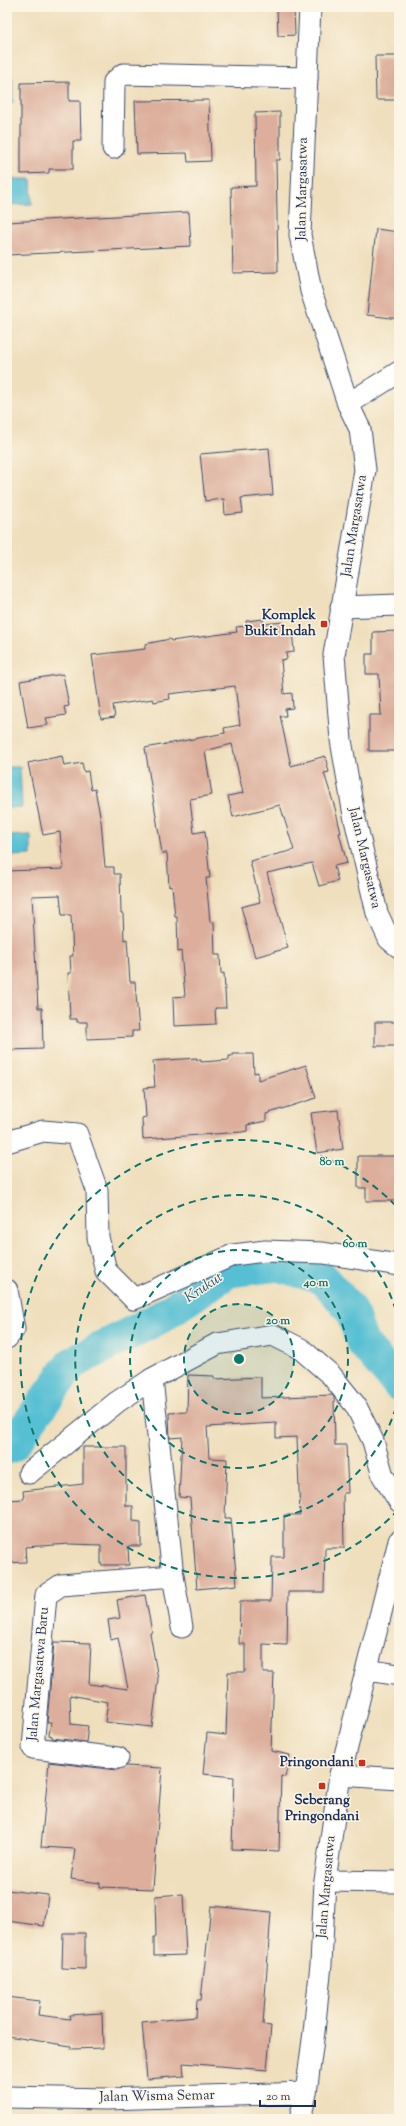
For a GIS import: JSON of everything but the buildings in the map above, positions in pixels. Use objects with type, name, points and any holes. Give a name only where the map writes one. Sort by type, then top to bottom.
[{"type":"street","name":"Jalan Margasatwa","points":[[310,7],[300,235],[311,292],[348,404],[360,429],[364,470],[334,655],[340,740],[354,815],[377,913],[389,939],[399,947]]},
{"type":"street","points":[[113,148],[114,82],[123,74],[307,78]]},
{"type":"street","points":[[348,404],[399,372]]},
{"type":"street","points":[[341,607],[399,605]]},
{"type":"street","points":[[7,1142],[43,1131],[77,1134],[96,1190],[98,1237],[106,1271],[134,1299],[233,1255],[265,1251],[323,1253],[399,1265]]},
{"type":"street","points":[[7,1290],[14,1329],[7,1338]]},
{"type":"street","points":[[29,1473],[117,1402],[152,1379],[217,1344],[272,1335],[301,1349],[331,1375],[356,1406],[373,1442],[383,1476],[399,1501]]},
{"type":"street","points":[[152,1379],[173,1576],[182,1627]]},
{"type":"street","name":"Jalan Margasatwa","points":[[300,2119],[306,2093],[321,1964],[325,1881],[340,1775],[367,1670],[393,1591],[399,1541]]},
{"type":"street","name":"Jalan Margasatwa Baru","points":[[118,1758],[33,1748],[46,1595],[61,1585],[173,1576]]},
{"type":"street","points":[[367,1670],[399,1675]]},
{"type":"street","points":[[340,1775],[399,1780]]},
{"type":"street","points":[[325,1881],[399,1882]]},
{"type":"street","name":"Jalan Wisma Semar","points":[[7,2097],[106,2099],[306,2093]]},
{"type":"water","points":[[7,77],[12,77],[13,103],[7,103]]},
{"type":"water","points":[[7,179],[31,179],[32,204],[7,205]]},
{"type":"water","points":[[7,767],[20,767],[22,807],[7,808]]},
{"type":"water","points":[[31,835],[31,855],[7,856],[7,836]]},
{"type":"waterway","name":"Krukut","points":[[7,1448],[12,1446],[71,1364],[161,1317],[229,1271],[278,1265],[324,1279],[351,1310],[362,1342],[399,1385]]},
{"type":"place","name":"Komplek Bukit Indah","points":[[324,624]]},
{"type":"place","name":"Pringondani","points":[[362,1763]]},
{"type":"place","name":"Seberang Pringondani","points":[[322,1786]]}]
